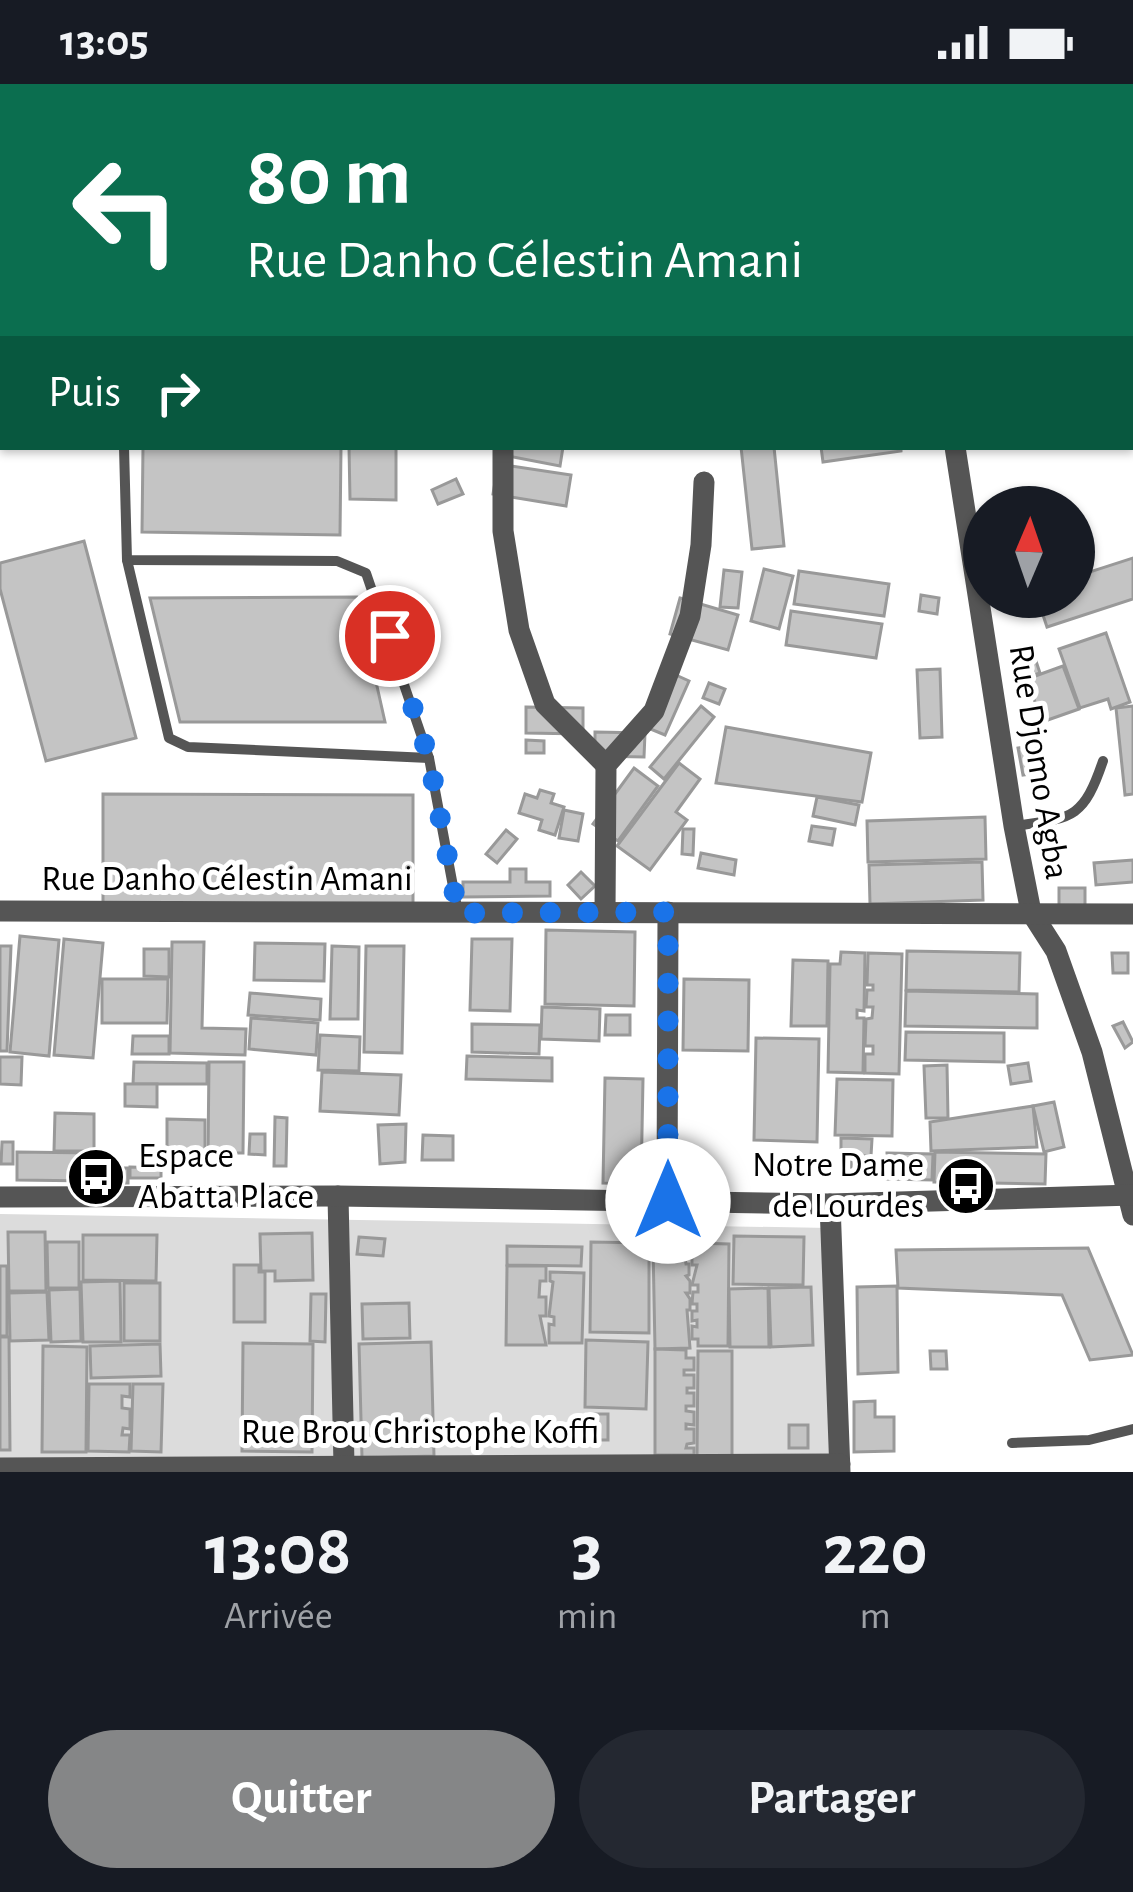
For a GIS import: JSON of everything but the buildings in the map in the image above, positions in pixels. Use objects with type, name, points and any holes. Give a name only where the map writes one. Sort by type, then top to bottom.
[{"type":"street","points":[[503,450],[502,531],[519,630],[545,704],[606,765]]},
{"type":"street","name":"Rue Djomo Agba","points":[[955,450],[1030,912],[1056,951],[1092,1052],[1131,1202]]},
{"type":"street","points":[[605,912],[606,765],[654,711],[690,616],[704,482]]},
{"type":"street","name":"Rue Danho Célestin Amani","points":[[0,911],[1133,914]]},
{"type":"street","points":[[668,912],[668,1201]]},
{"type":"street","points":[[338,1196],[344,1465]]},
{"type":"street","points":[[0,1197],[1131,1202]]},
{"type":"street","points":[[830,1204],[840,1468]]},
{"type":"street","name":"Rue Brou Christophe Koffi","points":[[0,1468],[840,1468]]},
{"type":"lane","points":[[124,450],[128,560],[169,738],[188,747],[429,758]]},
{"type":"lane","points":[[128,560],[338,562],[366,573],[429,758],[458,913]]},
{"type":"lane","points":[[1013,826],[1065,819],[1090,798],[1103,761]]},
{"type":"lane","points":[[1012,1443],[1089,1440],[1133,1429]]},
{"type":"shaded area","points":[[0,1214],[830,1228],[837,1472],[0,1472]]},
{"type":"place","name":"Espace Abatta Place","points":[[96,1177]]},
{"type":"place","name":"Notre Dame de Lourdes","points":[[966,1186]]},
{"type":"route","points":[[390,636],[429,758],[458,913],[668,912],[668,1201]]}]
